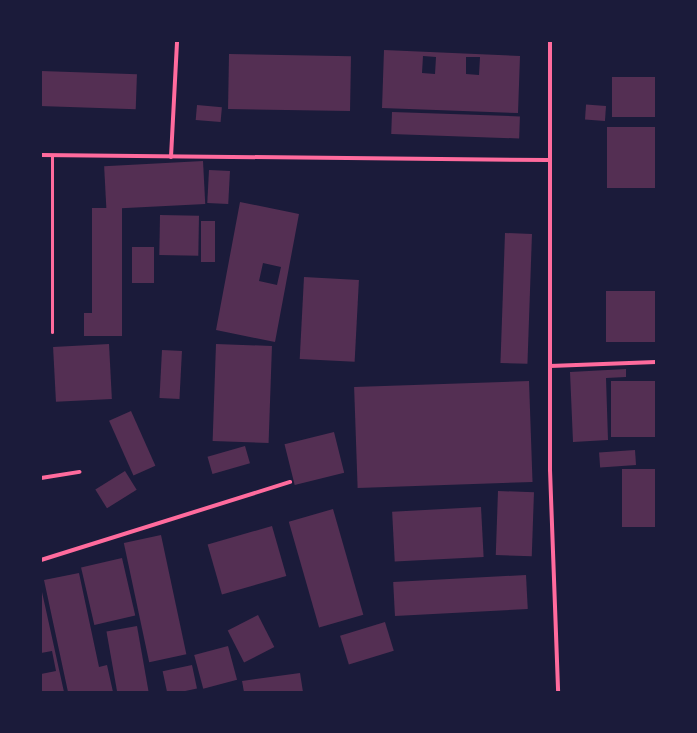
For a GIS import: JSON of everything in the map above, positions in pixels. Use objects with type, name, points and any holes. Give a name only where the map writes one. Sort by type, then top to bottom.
[{"type":"street","points":[[172,157],[177,41]]},
{"type":"street","points":[[550,41],[548,160],[550,470],[558,692]]},
{"type":"street","points":[[41,155],[548,160]]},
{"type":"street","points":[[550,366],[656,362]]},
{"type":"street","points":[[41,478],[80,472]]},
{"type":"street","points":[[41,560],[290,482]]},
{"type":"lane","points":[[52,155],[52,332]]},
{"type":"building","points":[[384,50],[520,56],[518,113],[382,108]],"holes":[[[423,56],[436,57],[435,74],[422,73]],[[466,57],[480,57],[479,75],[466,74]]]},
{"type":"building","points":[[229,54],[351,56],[350,111],[228,109]]},
{"type":"building","points":[[41,71],[137,74],[136,109],[41,106]]},
{"type":"building","points":[[612,77],[656,77],[656,117],[612,117]]},
{"type":"building","points":[[197,105],[222,107],[221,122],[196,120]]},
{"type":"building","points":[[586,105],[606,106],[605,121],[585,120]]},
{"type":"building","points":[[392,112],[520,116],[519,138],[391,134]]},
{"type":"building","points":[[607,127],[656,127],[656,188],[607,188]]},
{"type":"building","points":[[203,161],[205,204],[106,209],[104,166]]},
{"type":"building","points":[[209,170],[230,171],[228,204],[207,203]]},
{"type":"building","points":[[240,202],[299,214],[275,342],[216,330]],"holes":[[[263,263],[281,267],[277,285],[259,281]]]},
{"type":"building","points":[[92,208],[122,208],[122,336],[84,336],[84,313],[92,313]]},
{"type":"building","points":[[160,215],[199,216],[198,256],[159,255]]},
{"type":"building","points":[[201,221],[215,221],[215,262],[201,262]]},
{"type":"building","points":[[505,233],[532,234],[527,364],[500,363]]},
{"type":"building","points":[[132,247],[154,247],[154,283],[132,283]]},
{"type":"building","points":[[304,277],[359,280],[355,362],[300,359]]},
{"type":"building","points":[[606,291],[656,291],[656,342],[606,342]]},
{"type":"building","points":[[109,344],[112,399],[56,402],[53,347]]},
{"type":"building","points":[[216,344],[272,346],[269,443],[213,441]]},
{"type":"building","points":[[162,350],[182,351],[179,399],[159,398]]},
{"type":"building","points":[[626,369],[626,377],[606,378],[608,440],[573,442],[570,372]]},
{"type":"building","points":[[529,381],[533,482],[358,488],[354,387]]},
{"type":"building","points":[[611,381],[656,381],[656,437],[611,437]]},
{"type":"building","points":[[131,411],[155,466],[133,476],[109,421]]},
{"type":"building","points":[[334,432],[344,473],[295,485],[285,444]]},
{"type":"building","points":[[245,446],[250,463],[212,474],[208,457]]},
{"type":"building","points":[[635,450],[636,465],[600,467],[599,453]]},
{"type":"building","points":[[622,469],[656,469],[656,527],[622,527]]},
{"type":"building","points":[[125,471],[137,490],[107,508],[95,490]]},
{"type":"building","points":[[498,491],[534,492],[532,556],[496,555]]},
{"type":"building","points":[[481,507],[484,557],[395,562],[392,512]]},
{"type":"building","points":[[333,509],[363,615],[319,627],[289,522]]},
{"type":"building","points":[[272,526],[286,576],[222,594],[208,544]]},
{"type":"building","points":[[161,535],[186,654],[149,662],[124,543]]},
{"type":"building","points":[[122,558],[135,615],[94,625],[81,567]]},
{"type":"building","points":[[79,573],[99,667],[107,665],[113,692],[68,692],[44,580]]},
{"type":"building","points":[[526,575],[528,609],[395,616],[393,582]]},
{"type":"building","points":[[42,592],[64,692],[41,692],[41,674],[56,671],[52,651],[41,653]]},
{"type":"building","points":[[258,615],[274,647],[244,663],[228,630]]},
{"type":"building","points":[[385,622],[394,651],[349,664],[340,636]]},
{"type":"building","points":[[137,626],[149,692],[117,692],[106,631]]},
{"type":"building","points":[[228,646],[237,680],[203,689],[194,655]]},
{"type":"building","points":[[192,665],[197,688],[180,692],[167,692],[163,671]]},
{"type":"building","points":[[300,673],[303,692],[244,692],[242,681]]}]
